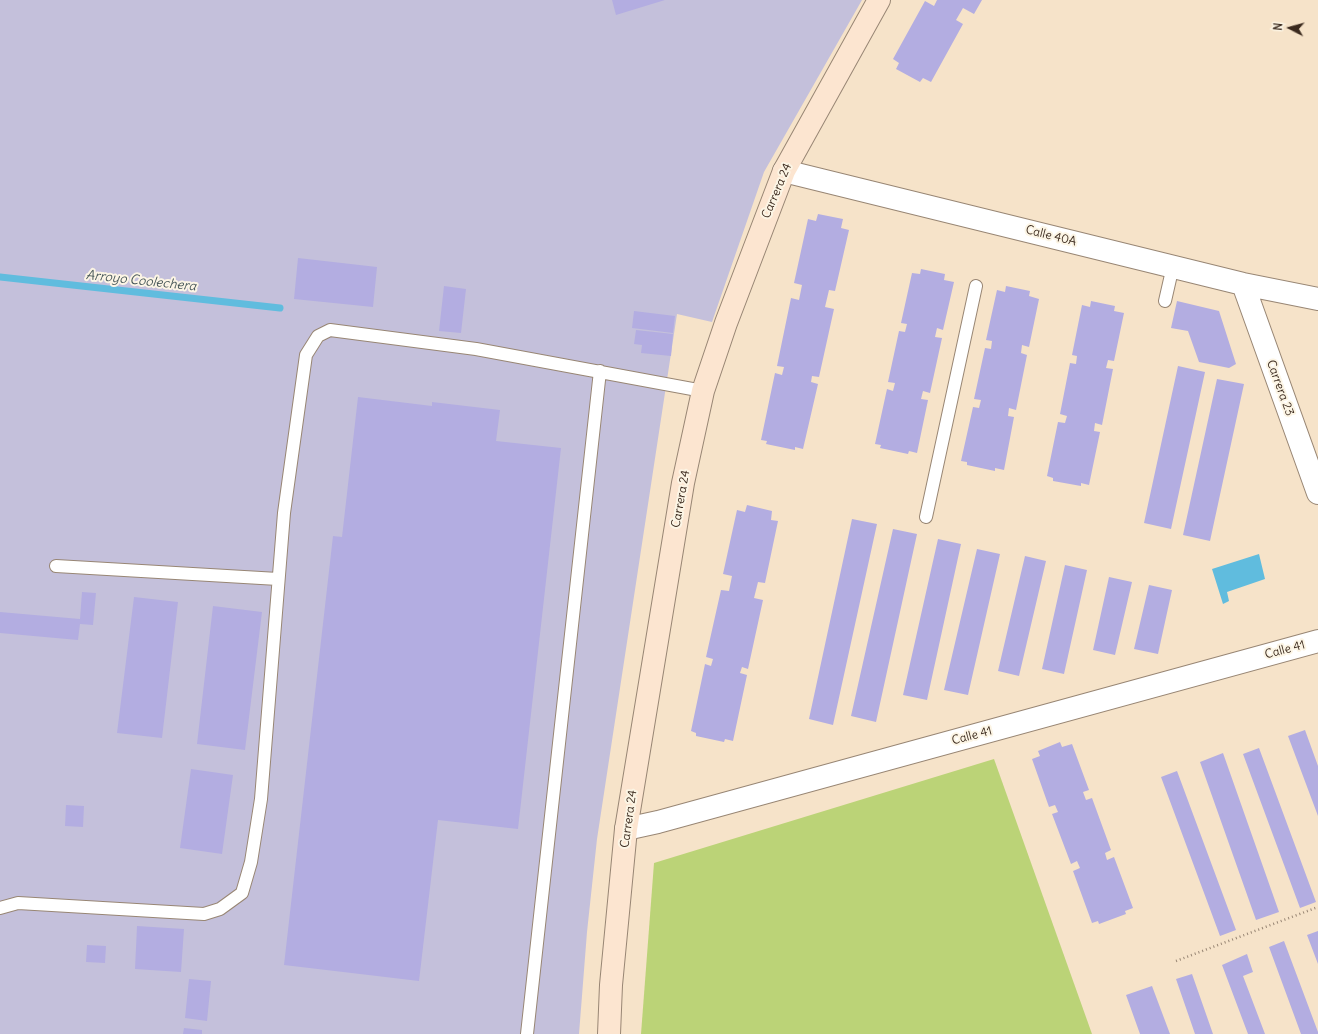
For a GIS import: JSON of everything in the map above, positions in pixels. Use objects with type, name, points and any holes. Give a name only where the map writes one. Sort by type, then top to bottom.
[{"type":"street","name":"Carrera 24","points":[[609,1034],[611,985],[626,829],[683,483],[703,391],[726,323],[784,171],[879,0]]},
{"type":"street","name":"Calle 40A","points":[[784,171],[1242,284],[1318,299]]},
{"type":"street","name":"Carrera 23","points":[[1242,284],[1318,493]]},
{"type":"street","name":"Calle 41","points":[[626,829],[658,822],[1318,641]]},
{"type":"lane","points":[[1165,301],[1172,266]]},
{"type":"lane","points":[[926,517],[976,286]]},
{"type":"lane","points":[[0,908],[18,903],[204,914],[220,909],[242,893],[251,862],[261,799],[273,669],[278,579],[284,513],[306,355],[318,336],[330,330],[476,349],[703,391]]},
{"type":"lane","points":[[528,1034],[600,371]]},
{"type":"lane","points":[[56,566],[278,579]]},
{"type":"path","points":[[1176,961],[1318,906]]},
{"type":"shaded area","points":[[0,0],[862,0],[764,172],[712,322],[677,314],[597,839],[587,932],[579,1034],[0,1034]]},
{"type":"green space","points":[[994,759],[1092,1034],[641,1034],[654,863]]},
{"type":"water","points":[[1259,554],[1265,579],[1227,592],[1229,601],[1223,604],[1212,569]]},
{"type":"building","points":[[612,0],[665,0],[616,15]]},
{"type":"building","points":[[937,0],[982,0],[974,14],[963,8],[956,20],[963,24],[931,82],[923,78],[920,82],[896,69],[899,63],[893,59],[925,1],[934,6]]},
{"type":"building","points":[[818,214],[843,219],[841,228],[849,230],[835,291],[829,290],[825,307],[834,309],[819,377],[812,376],[811,382],[818,384],[803,449],[795,447],[795,450],[766,444],[767,441],[761,440],[775,373],[782,375],[784,367],[777,366],[791,298],[799,300],[802,285],[794,283],[808,219],[816,221]]},
{"type":"building","points":[[298,258],[377,267],[373,307],[294,299]]},
{"type":"building","points":[[921,269],[945,274],[944,280],[954,282],[943,330],[937,328],[935,337],[942,338],[930,393],[923,391],[921,399],[928,400],[917,453],[909,451],[908,454],[880,448],[881,445],[875,444],[887,389],[893,391],[895,383],[888,382],[899,331],[905,332],[907,324],[901,323],[912,273],[920,274]]},
{"type":"building","points":[[444,286],[466,289],[461,333],[439,331]]},
{"type":"building","points":[[1006,286],[1030,291],[1029,296],[1039,299],[1029,347],[1022,345],[1021,353],[1027,355],[1016,410],[1009,408],[1008,416],[1014,417],[1004,470],[995,468],[995,471],[967,465],[967,462],[961,461],[973,407],[979,408],[981,400],[974,399],[985,348],[991,349],[992,341],[986,340],[997,290],[1005,292]]},
{"type":"building","points":[[1091,301],[1115,306],[1114,311],[1124,313],[1114,361],[1108,360],[1106,368],[1113,369],[1102,425],[1095,423],[1094,431],[1100,432],[1089,485],[1081,483],[1081,486],[1053,481],[1053,478],[1047,476],[1058,422],[1065,423],[1067,416],[1060,414],[1070,363],[1076,364],[1077,356],[1072,355],[1082,305],[1090,307]]},
{"type":"building","points":[[1177,301],[1219,311],[1236,364],[1229,368],[1199,362],[1188,331],[1171,328]]},
{"type":"building","points":[[634,311],[675,316],[673,333],[632,328]]},
{"type":"building","points":[[636,330],[673,334],[671,356],[641,353],[642,345],[634,344]]},
{"type":"building","points":[[1178,366],[1205,372],[1171,529],[1144,523]]},
{"type":"building","points":[[1217,379],[1244,384],[1210,541],[1183,535]]},
{"type":"building","points":[[358,397],[432,406],[432,402],[500,410],[496,441],[561,448],[518,829],[438,820],[419,981],[284,965],[333,536],[342,537]]},
{"type":"building","points":[[747,505],[772,511],[771,520],[778,521],[765,583],[758,582],[754,598],[763,600],[748,669],[742,667],[740,673],[747,675],[733,741],[725,739],[724,742],[696,736],[696,733],[691,731],[705,664],[711,666],[713,659],[706,657],[721,590],[729,591],[732,576],[723,574],[737,510],[745,512]]},
{"type":"building","points":[[852,519],[877,524],[833,725],[809,719]]},
{"type":"building","points":[[893,529],[917,534],[876,722],[851,716]]},
{"type":"building","points":[[938,539],[961,544],[927,700],[903,695]]},
{"type":"building","points":[[977,549],[1000,554],[968,695],[944,690]]},
{"type":"building","points":[[1025,556],[1046,561],[1019,676],[998,671]]},
{"type":"building","points":[[1065,565],[1087,570],[1064,674],[1042,669]]},
{"type":"building","points":[[1109,577],[1132,582],[1115,655],[1093,650]]},
{"type":"building","points":[[1149,585],[1172,590],[1158,654],[1134,649]]},
{"type":"building","points":[[82,592],[96,593],[93,625],[80,624],[78,640],[0,633],[0,612],[80,619]]},
{"type":"building","points":[[134,597],[178,602],[162,738],[117,733]]},
{"type":"building","points":[[213,606],[262,612],[245,750],[197,744]]},
{"type":"building","points":[[1305,730],[1318,766],[1318,816],[1288,736]]},
{"type":"building","points":[[1060,742],[1062,747],[1072,744],[1089,790],[1083,792],[1086,800],[1092,798],[1111,850],[1105,853],[1107,860],[1114,857],[1133,908],[1125,911],[1126,914],[1099,924],[1098,921],[1092,923],[1073,871],[1080,868],[1077,861],[1071,864],[1052,814],[1058,812],[1055,805],[1049,807],[1032,759],[1040,756],[1038,751]]},
{"type":"building","points":[[1259,748],[1316,902],[1300,908],[1243,754]]},
{"type":"building","points":[[1223,753],[1279,912],[1256,920],[1200,762]]},
{"type":"building","points":[[191,769],[233,775],[222,854],[180,848]]},
{"type":"building","points":[[1177,771],[1236,930],[1220,936],[1161,777]]},
{"type":"building","points":[[66,805],[84,806],[83,827],[65,826]]},
{"type":"building","points":[[137,926],[184,929],[181,972],[135,969]]},
{"type":"building","points":[[1318,931],[1318,964],[1307,935]]},
{"type":"building","points":[[1284,941],[1318,1034],[1301,1034],[1269,947]]},
{"type":"building","points":[[87,945],[106,946],[105,963],[86,962]]},
{"type":"building","points":[[1247,954],[1253,972],[1243,976],[1265,1034],[1248,1034],[1222,965]]},
{"type":"building","points":[[1192,974],[1213,1034],[1195,1034],[1176,979]]},
{"type":"building","points":[[189,979],[211,981],[207,1021],[185,1018]]},
{"type":"building","points":[[1152,986],[1170,1034],[1140,1034],[1126,995]]},
{"type":"building","points":[[184,1028],[202,1030],[202,1034],[183,1034]]},
{"type":"waterway","name":"Arroyo Coolechera","points":[[0,277],[280,308]]}]
